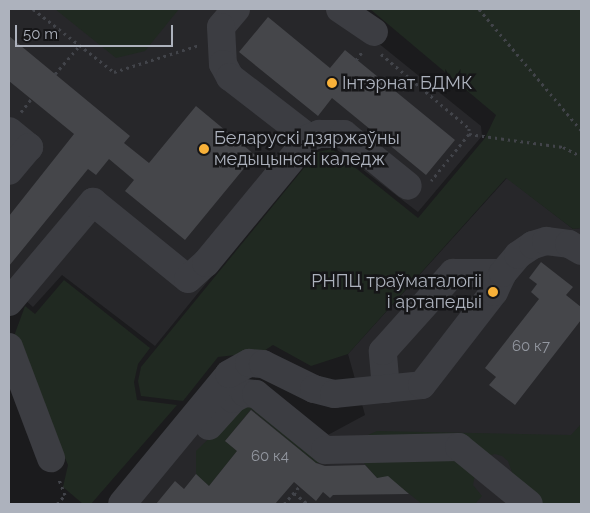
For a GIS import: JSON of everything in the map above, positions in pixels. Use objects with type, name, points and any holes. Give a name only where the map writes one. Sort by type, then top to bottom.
[{"type":"lane","points":[[236,9],[221,27],[223,64],[230,77],[309,138]]},
{"type":"lane","points":[[340,9],[375,41]]},
{"type":"lane","points":[[9,131],[29,147],[9,171]]},
{"type":"lane","points":[[9,302],[93,202],[188,279],[206,263],[309,138],[319,134],[344,134],[408,186]]},
{"type":"lane","points":[[122,504],[228,374],[249,363],[263,364],[314,389],[334,394],[422,386],[494,292],[503,273],[518,255],[532,245],[559,241],[581,251]]},
{"type":"lane","points":[[386,389],[383,351],[453,273],[503,273]]},
{"type":"lane","points":[[9,347],[50,458]]},
{"type":"lane","points":[[174,468],[232,399],[245,393],[256,394],[326,450],[459,447],[529,504]]},
{"type":"path","points":[[33,9],[114,72],[179,52]]},
{"type":"path","points":[[479,9],[581,130]]},
{"type":"path","points":[[375,41],[469,128],[468,134],[423,190],[408,186]]},
{"type":"path","points":[[55,74],[79,46]]},
{"type":"path","points":[[468,134],[563,147],[581,156]]},
{"type":"path","points":[[284,504],[299,486]]},
{"type":"path","points":[[294,493],[308,504]]},
{"type":"path","points":[[57,504],[65,495]]},
{"type":"shaded area","points":[[9,9],[336,9],[481,126],[482,136],[418,212],[332,146],[316,148],[155,346],[62,275],[33,307],[9,286]]},
{"type":"shaded area","points":[[55,9],[179,9],[145,51],[116,58]]},
{"type":"shaded area","points":[[370,9],[581,9],[581,228],[573,229],[506,178],[348,354],[311,366],[273,345],[262,352],[218,357],[183,401],[141,396],[138,381],[141,367],[317,152],[332,149],[418,218],[485,138],[496,115]]},
{"type":"shaded area","name":"РНПЦ траўматалогіі і артапедыі","points":[[507,178],[573,229],[581,228],[581,504],[137,504],[233,390],[324,437],[365,415],[348,354]]},
{"type":"shaded area","points":[[64,280],[150,348],[138,364],[134,382],[137,400],[177,405],[91,504],[83,504],[63,487],[68,465],[14,336],[25,306],[35,314]]},
{"type":"shaded area","points":[[250,399],[321,455],[458,453],[475,474],[473,485],[482,496],[475,504],[422,504],[388,477],[377,478],[363,462],[316,463],[251,409],[225,441],[237,451],[209,486],[196,474],[196,451]]},
{"type":"shaded area","points":[[581,424],[581,504],[538,504],[513,475],[508,461],[502,456],[495,454],[487,456],[361,438],[377,431],[571,435]]},
{"type":"building","name":"Інтэрнат БДМК","points":[[268,17],[330,68],[345,50],[455,140],[426,175],[332,98],[318,116],[239,52]]},
{"type":"building","name":"Беларускі дзяржаўны медыцынскі каледж","points":[[9,36],[130,136],[124,143],[149,163],[196,106],[255,155],[185,240],[125,191],[134,180],[109,159],[96,175],[88,169],[9,266],[9,216],[74,134],[9,81]]},
{"type":"building","points":[[541,262],[573,287],[566,295],[581,307],[581,320],[515,405],[489,385],[496,377],[485,368],[539,299],[531,292],[537,284],[529,278]]},
{"type":"building","points":[[251,410],[316,463],[325,466],[365,465],[377,478],[388,476],[409,494],[333,495],[330,498],[323,492],[316,501],[294,482],[275,504],[156,504],[175,481],[184,489],[196,474],[209,486],[237,451],[225,441]]},
{"type":"place","name":"Інтэрнат БДМК","points":[[332,83]]},
{"type":"place","name":"Беларускі дзяржаўны медыцынскі каледж","points":[[204,149]]},
{"type":"place","name":"РНПЦ траўматалогіі і артапедыі","points":[[493,292]]}]
